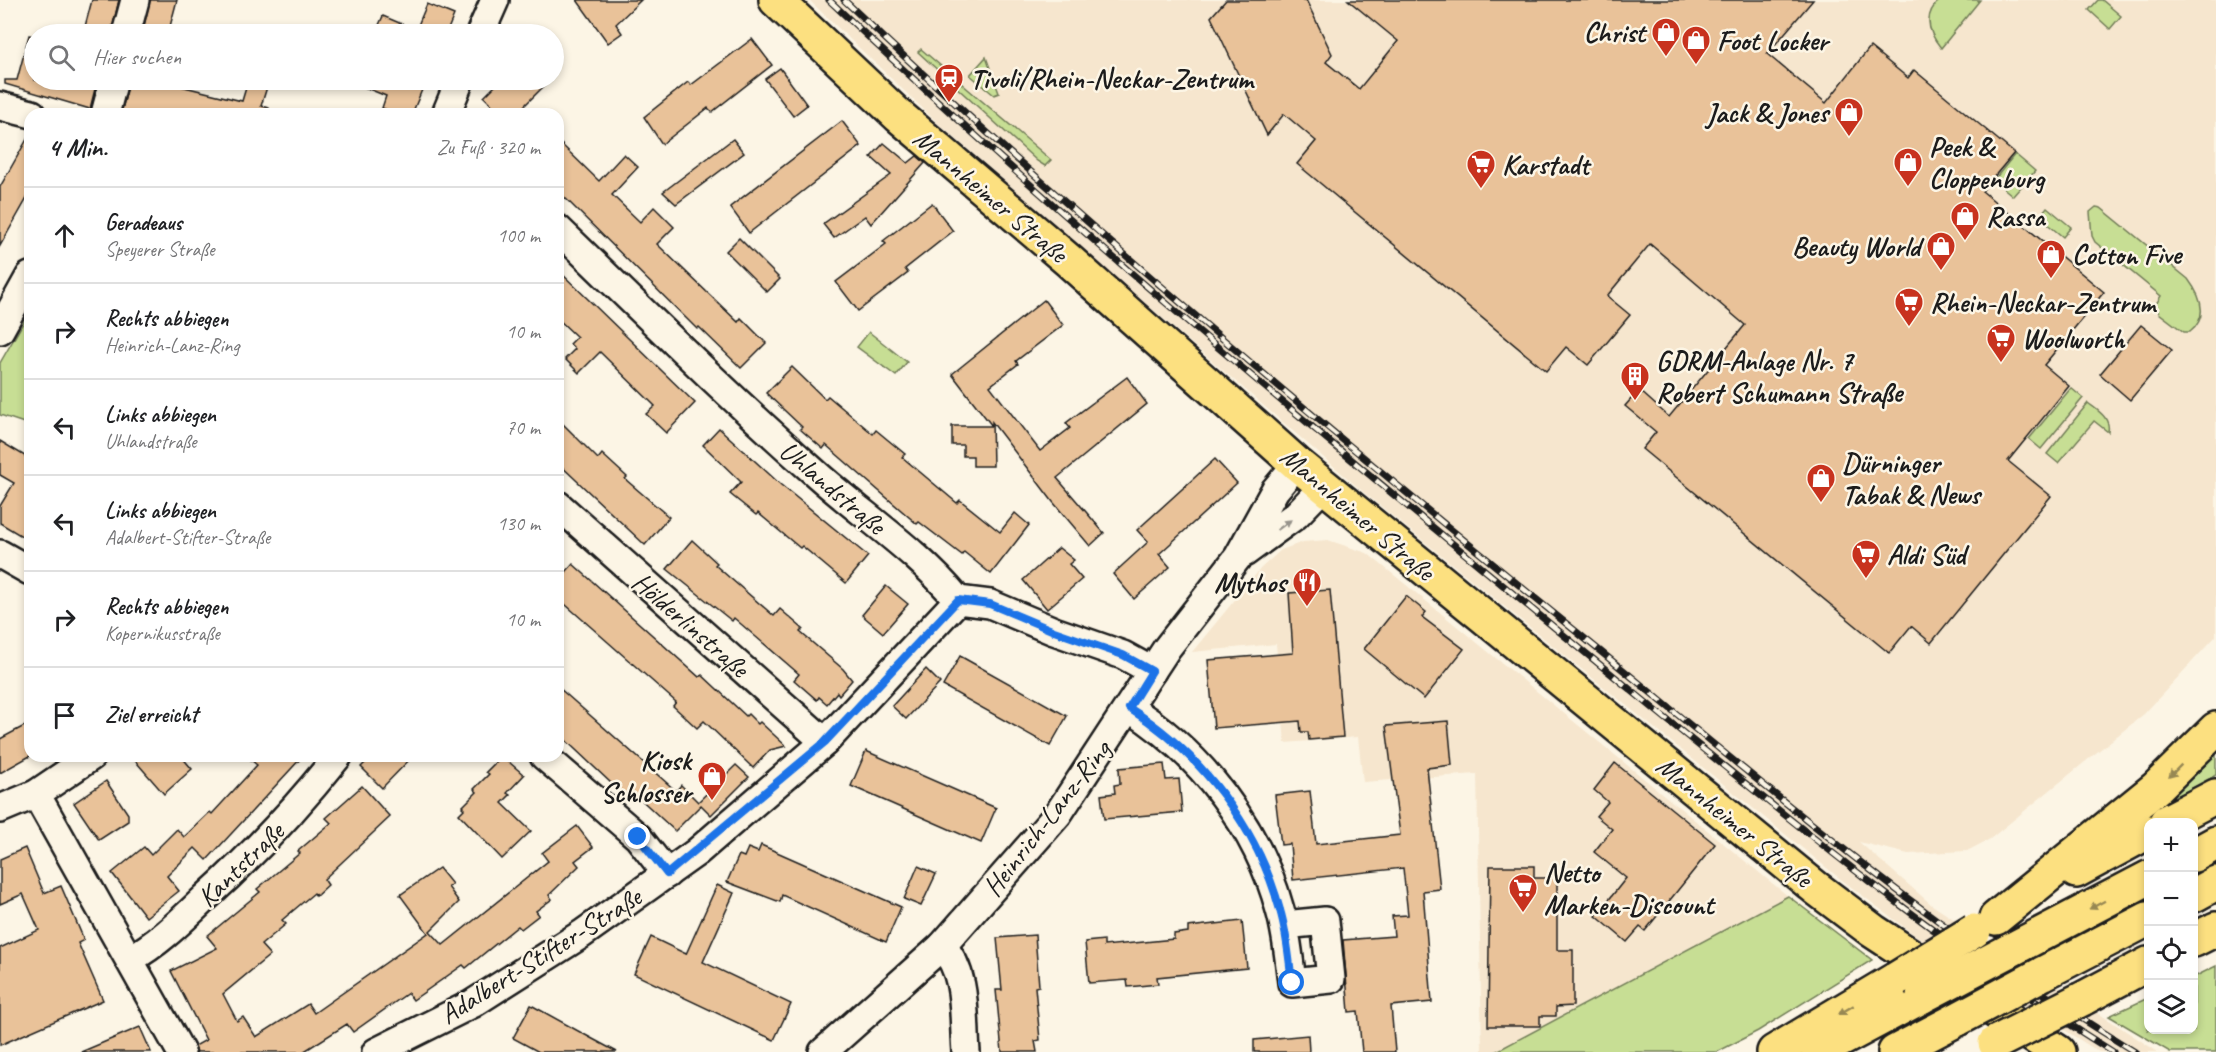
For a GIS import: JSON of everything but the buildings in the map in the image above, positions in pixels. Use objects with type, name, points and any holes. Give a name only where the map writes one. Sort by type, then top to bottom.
[{"type":"main road","name":"Mannheimer Straße","points":[[776,0],[899,116],[1144,327],[1297,464],[1963,1006],[2058,1052]]},
{"type":"main road","points":[[1818,1052],[1910,988],[1985,925],[2156,789],[2216,729]]},
{"type":"main road","points":[[2174,818],[2216,796]]},
{"type":"main road","points":[[1985,925],[2144,834]]},
{"type":"main road","points":[[2198,852],[2216,843]]},
{"type":"main road","points":[[1774,1052],[1910,988],[2007,952],[2144,880]]},
{"type":"main road","points":[[2198,892],[2216,883]]},
{"type":"main road","points":[[1895,1052],[1963,1006],[2042,974],[2144,921]]},
{"type":"main road","points":[[2198,937],[2216,928]]},
{"type":"main road","points":[[2198,953],[2216,947]]},
{"type":"main road","points":[[1987,1048],[2141,970]]},
{"type":"street","points":[[129,24],[135,0]]},
{"type":"street","points":[[484,24],[495,0]]},
{"type":"street","points":[[107,108],[111,90]]},
{"type":"street","points":[[448,108],[456,90]]},
{"type":"street","points":[[0,106],[24,112]]},
{"type":"street","name":"Uhlandstraße","points":[[564,235],[752,417],[844,500],[933,569],[958,600]]},
{"type":"street","points":[[0,330],[24,287]]},
{"type":"street","name":"Heinrich-Lanz-Ring","points":[[823,1052],[942,946],[1058,814],[1182,628],[1238,557],[1275,490],[1297,464]]},
{"type":"street","name":"Heinrich-Lanz-Ring","points":[[1238,557],[1296,515],[1324,486]]},
{"type":"street","name":"Hölderlinstraße","points":[[564,510],[825,742]]},
{"type":"street","points":[[0,554],[24,568]]},
{"type":"street","points":[[958,600],[990,604],[1054,631],[1123,655],[1152,671]]},
{"type":"street","name":"Adalbert-Stifter-Straße","points":[[376,1052],[472,1004],[582,934],[667,874],[825,742],[958,600]]},
{"type":"street","points":[[1129,708],[1164,732],[1211,780],[1237,814],[1259,853],[1284,925]]},
{"type":"street","points":[[0,809],[36,794],[83,762]]},
{"type":"street","name":"Kantstraße","points":[[130,959],[143,952],[181,921],[266,842],[333,762]]},
{"type":"street","points":[[551,762],[638,837],[667,874]]},
{"type":"street","points":[[36,794],[181,1052]]},
{"type":"street","points":[[942,946],[954,958],[960,975],[966,1052]]},
{"type":"shaded area","points":[[809,0],[2216,0],[2216,636],[2144,714],[1990,839],[1967,851],[1908,854],[1859,842],[1932,905],[2158,1052],[2099,1052],[1912,933],[1838,877],[1368,496],[941,126]]},
{"type":"shaded area","points":[[1328,540],[1367,553],[1788,896],[1495,1052],[1482,1052],[1477,774],[1363,782],[1358,737],[1285,743],[1276,644],[1192,652],[1261,568],[1281,550],[1303,542]]},
{"type":"green space","points":[[1940,0],[1980,0],[1941,48],[1929,24],[1931,12]]},
{"type":"green space","points":[[2098,0],[2102,0],[2121,16],[2110,29],[2089,10]]},
{"type":"green space","points":[[921,49],[1051,160],[1045,166],[1037,161],[918,52]]},
{"type":"green space","points":[[986,57],[999,93],[994,95],[970,75]]},
{"type":"green space","points":[[2015,154],[2035,171],[2013,196],[1994,180]]},
{"type":"green space","points":[[2047,207],[2071,227],[2063,237],[2039,217]]},
{"type":"green space","points":[[2096,207],[2101,208],[2188,279],[2201,306],[2200,319],[2190,332],[2184,332],[2159,313],[2156,304],[2161,296],[2095,242],[2092,236],[2090,212]]},
{"type":"green space","points":[[24,321],[24,423],[0,415],[0,363]]},
{"type":"green space","points":[[869,332],[907,362],[896,376],[857,347]]},
{"type":"green space","points":[[2071,388],[2083,398],[2041,449],[2029,439]]},
{"type":"green space","points":[[2088,403],[2106,419],[2108,432],[2094,421],[2058,463],[2047,454]]},
{"type":"green space","points":[[2216,745],[2216,775],[2138,818]]},
{"type":"green space","points":[[1788,896],[1872,960],[1758,1031],[1717,1052],[1495,1052]]},
{"type":"green space","points":[[2216,966],[2216,1052],[2170,1052],[2109,1016],[2144,1000],[2144,1034],[2198,1034],[2198,975]]},
{"type":"railway","points":[[829,0],[1006,162],[1186,320],[1555,628],[1759,795],[1897,902],[1967,954],[2113,1052]]},
{"type":"railway","points":[[844,0],[1021,163],[1202,322],[1387,477],[1738,764],[1934,917],[2019,977],[2135,1052]]},
{"type":"place","name":"Christ","points":[[1666,58]]},
{"type":"place","name":"Foot Locker","points":[[1696,66]]},
{"type":"place","name":"Tivoli/Rhein-Neckar-Zentrum","points":[[949,104]]},
{"type":"place","name":"Jack & Jones","points":[[1849,138]]},
{"type":"place","name":"Peek & Cloppenburg","points":[[1908,188]]},
{"type":"place","name":"Karstadt","points":[[1481,190]]},
{"type":"place","name":"Rassa","points":[[1965,242]]},
{"type":"place","name":"Beauty World","points":[[1941,272]]},
{"type":"place","name":"Cotton Five","points":[[2051,280]]},
{"type":"place","name":"Rhein-Neckar-Zentrum","points":[[1909,328]]},
{"type":"place","name":"Woolworth","points":[[2001,364]]},
{"type":"place","name":"GDRM-Anlage Nr. 7 Robert Schumann Straße","points":[[1635,402]]},
{"type":"place","name":"Dürninger Tabak & News","points":[[1821,504]]},
{"type":"place","name":"Aldi Süd","points":[[1866,580]]},
{"type":"place","name":"Mythos","points":[[1307,608]]},
{"type":"place","name":"Kiosk Schlosser","points":[[712,802]]},
{"type":"place","name":"Netto Marken-Discount","points":[[1523,914]]},
{"type":"route","points":[[638,837],[660,862],[667,874],[697,852],[825,742],[958,600],[990,604],[1054,631],[1123,655],[1152,671],[1129,708],[1164,732],[1211,780],[1237,814],[1259,853],[1276,895],[1284,925],[1292,983]]}]
